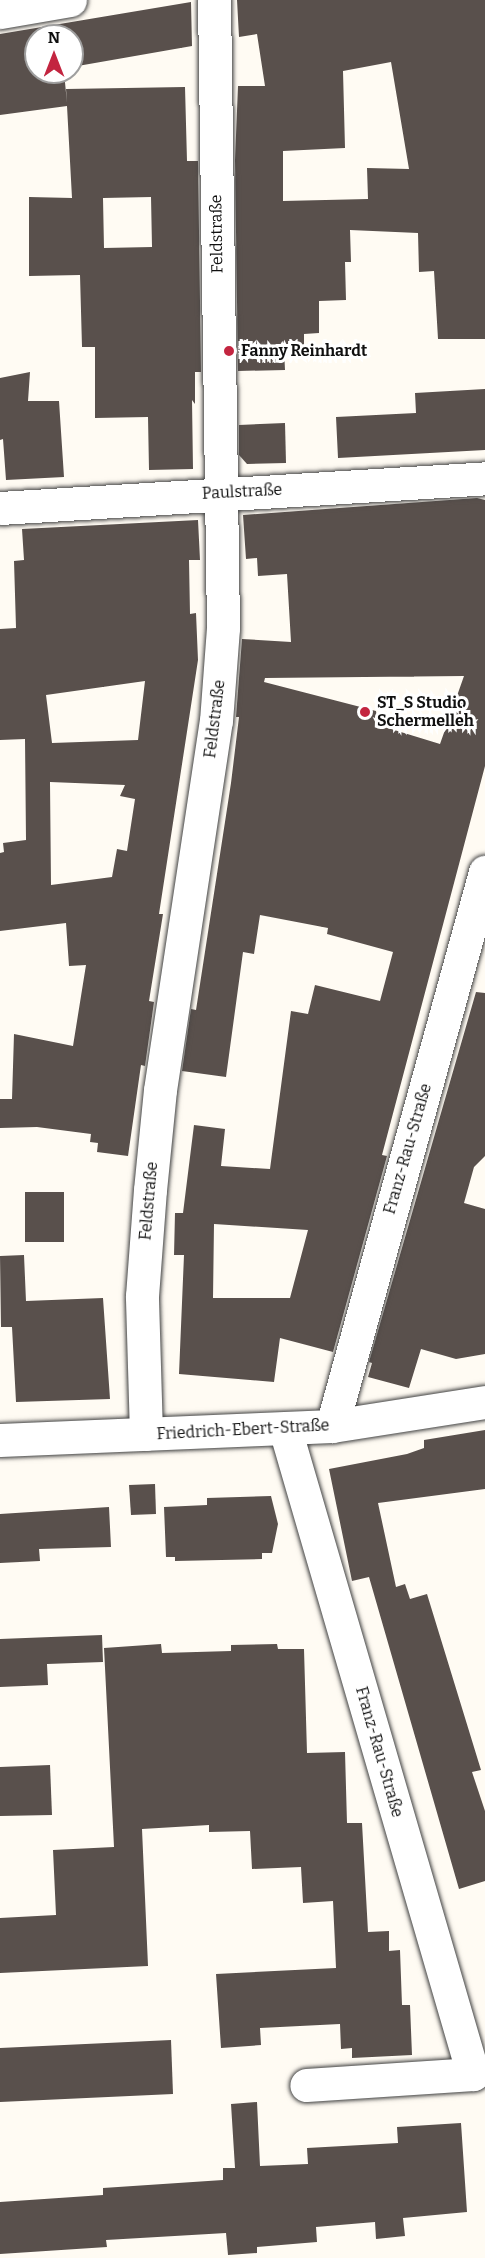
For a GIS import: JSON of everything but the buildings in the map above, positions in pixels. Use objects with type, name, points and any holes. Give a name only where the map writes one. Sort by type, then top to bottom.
[{"type":"street","points":[[0,12],[70,0]]},
{"type":"street","name":"Feldstraße","points":[[146,1434],[142,1296],[150,1190],[160,1090],[220,680],[223,627],[219,493],[214,0]]},
{"type":"street","name":"Paulstraße","points":[[0,508],[485,478]]},
{"type":"street","name":"Franz-Rau-Straße","points":[[332,1426],[485,872]]},
{"type":"street","name":"Friedrich-Ebert-Straße","points":[[0,1440],[332,1426],[485,1402]]},
{"type":"street","name":"Franz-Rau-Straße","points":[[285,1429],[479,2073],[306,2085]]},
{"type":"place","name":"Fanny Reinhardt","points":[[229,351]]},
{"type":"place","name":"ST_S Studio Schermelleh","points":[[365,712]]}]
